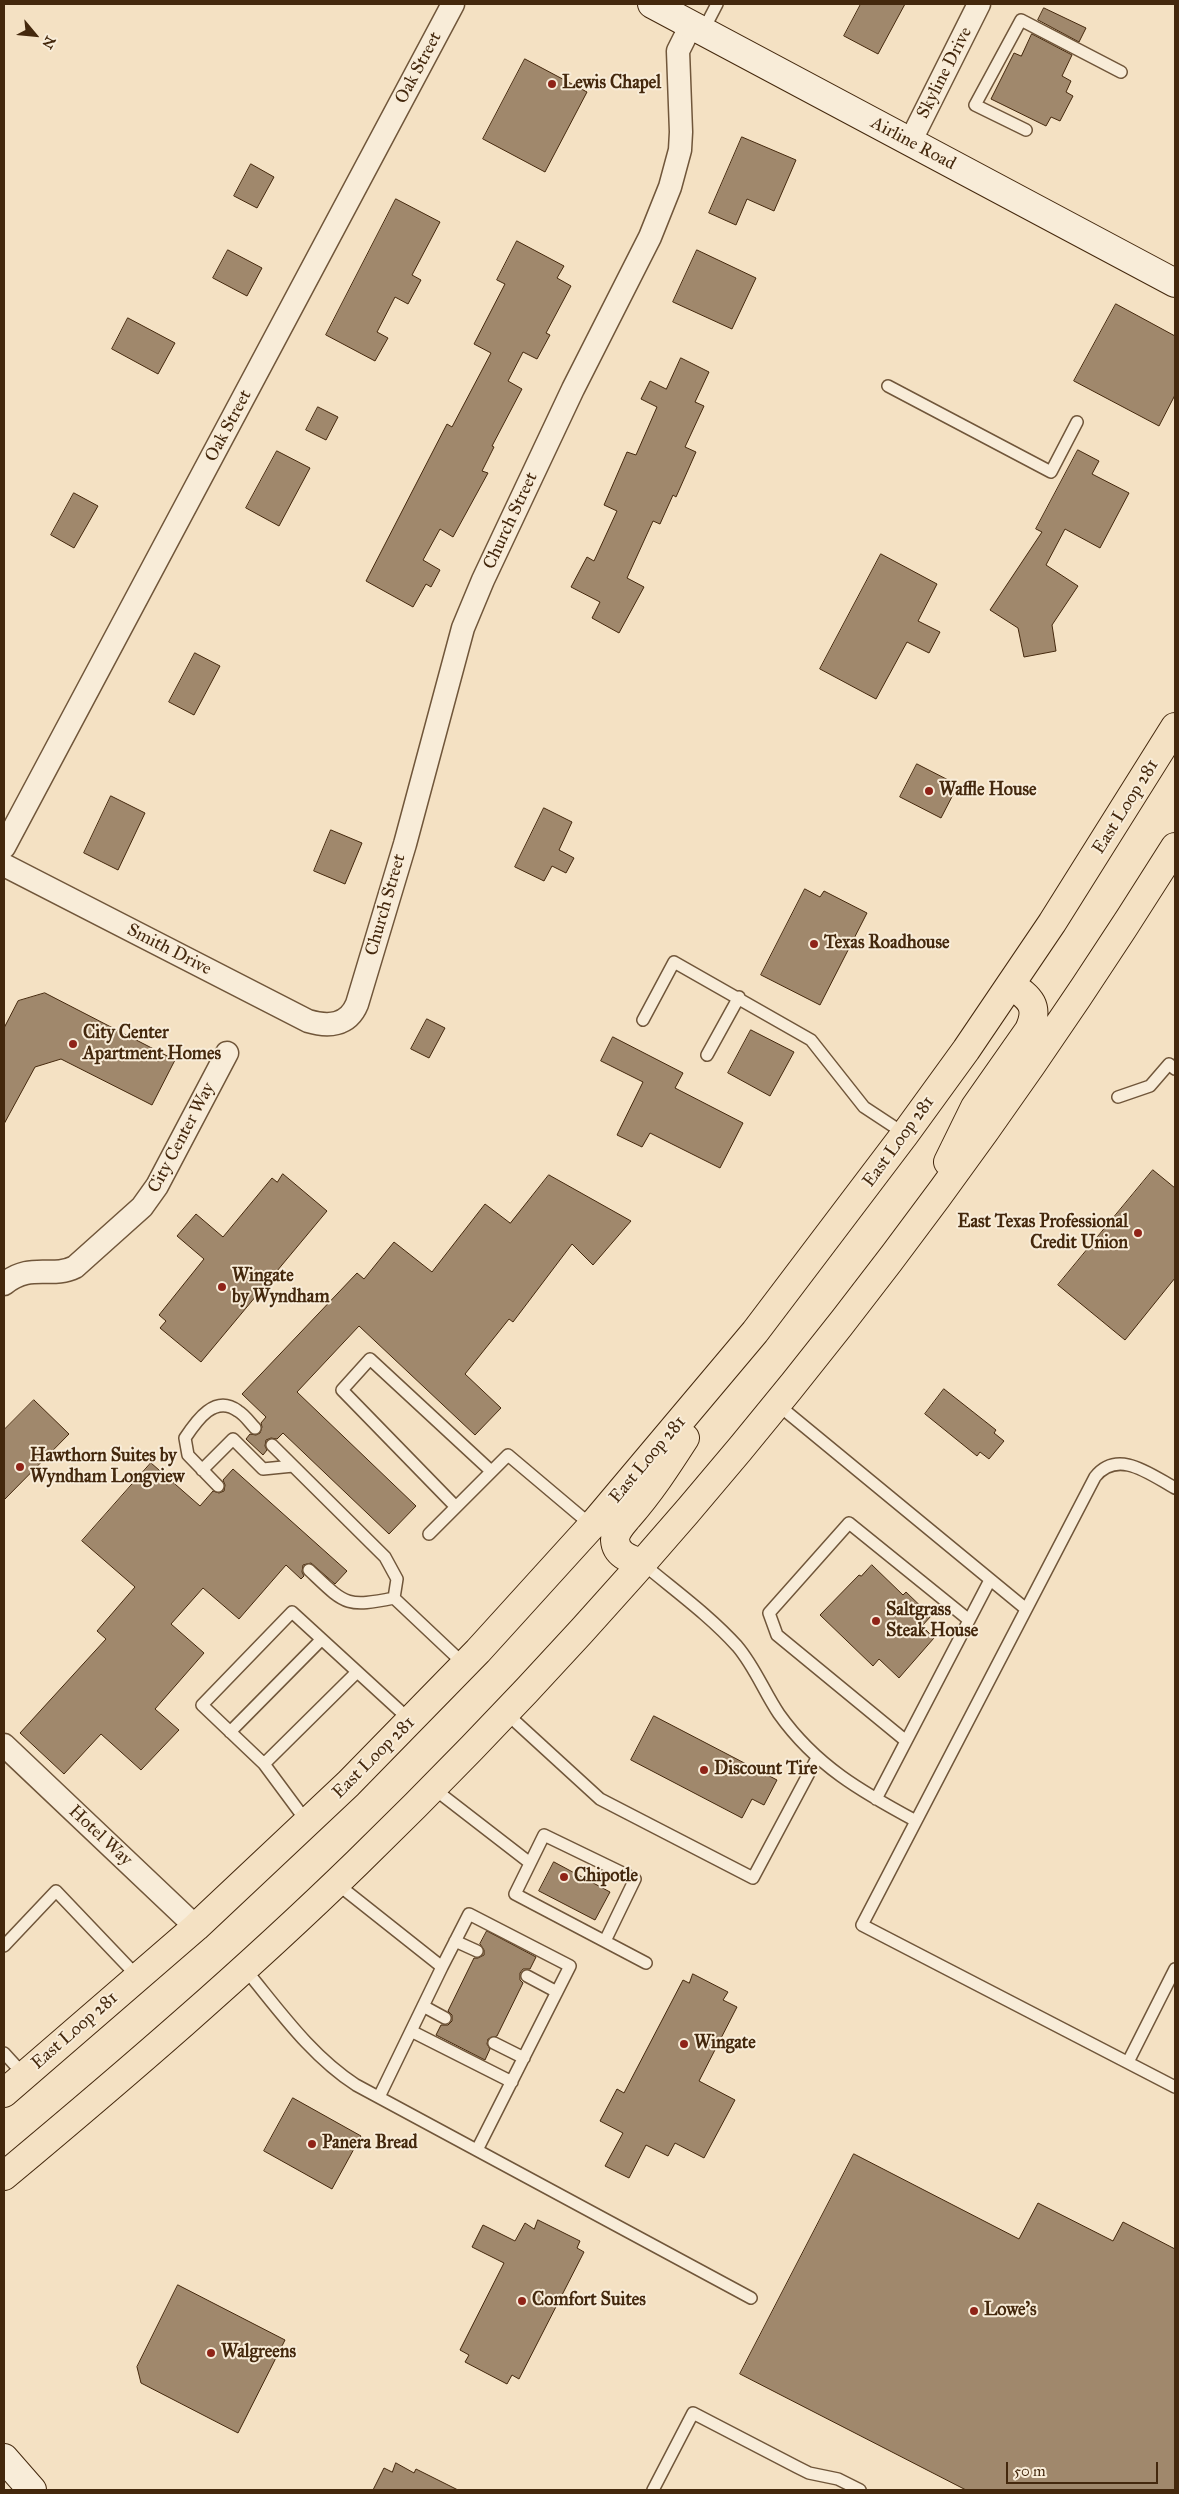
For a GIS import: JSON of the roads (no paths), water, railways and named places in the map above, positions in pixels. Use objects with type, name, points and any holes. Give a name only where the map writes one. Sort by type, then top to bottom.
[{"type":"highway","name":"East Loop 281","points":[[4,2093],[137,1976],[196,1927],[307,1823],[465,1665],[591,1526],[734,1358],[905,1134],[1011,985],[1092,862],[1175,727]]},
{"type":"highway","points":[[4,2176],[245,1969],[336,1884],[506,1713],[642,1563],[777,1404],[917,1226],[1011,1097],[1086,986],[1175,847]]},
{"type":"highway","points":[[917,1226],[974,1107],[1033,1021],[1034,1013],[1029,999],[1011,985]]},
{"type":"highway","points":[[642,1563],[628,1558],[619,1551],[615,1541],[617,1532],[654,1487],[734,1358]]},
{"type":"street","name":"Oak Street","points":[[4,847],[453,4]]},
{"type":"street","name":"Airline Road","points":[[652,4],[1175,283]]},
{"type":"street","name":"Skyline Drive","points":[[910,142],[979,4]]},
{"type":"street","name":"Church Street","points":[[338,1023],[352,1013],[357,1004],[404,844],[455,652],[472,606],[573,389],[650,237],[667,196],[680,150],[678,51],[697,28]]},
{"type":"street","name":"Smith Drive","points":[[4,865],[308,1021],[323,1025],[338,1023]]},
{"type":"street","name":"City Center Way","points":[[4,1284],[12,1277],[34,1270],[68,1271],[75,1267],[142,1207],[157,1186],[227,1053]]},
{"type":"street","name":"Hotel Way","points":[[4,1745],[196,1927]]},
{"type":"street","points":[[4,2458],[32,2490]]},
{"type":"lane","points":[[697,28],[717,4]]},
{"type":"lane","points":[[1026,130],[976,105],[1021,20],[1121,72]]},
{"type":"lane","points":[[888,386],[1051,472],[1077,422]]},
{"type":"lane","points":[[643,1020],[674,962],[739,997],[811,1040],[864,1107],[905,1134]]},
{"type":"lane","points":[[707,1055],[739,997]]},
{"type":"lane","points":[[1118,1097],[1150,1086],[1169,1064],[1175,1069]]},
{"type":"lane","points":[[455,1506],[342,1390],[370,1359],[491,1471]]},
{"type":"lane","points":[[777,1404],[1026,1609]]},
{"type":"lane","points":[[218,1486],[188,1455],[185,1438],[196,1421],[212,1407],[225,1405],[238,1411],[256,1428]]},
{"type":"lane","points":[[202,1470],[233,1439],[263,1469],[293,1466]]},
{"type":"lane","points":[[272,1445],[386,1557],[397,1579],[394,1598]]},
{"type":"lane","points":[[429,1534],[508,1455],[591,1526]]},
{"type":"lane","points":[[1175,1488],[1132,1465],[1119,1463],[1100,1470],[862,1925],[1175,2086]]},
{"type":"lane","points":[[906,1741],[777,1635],[769,1613],[849,1523],[969,1620]]},
{"type":"lane","points":[[642,1563],[715,1624],[738,1648],[778,1712],[817,1758],[842,1779],[916,1821]]},
{"type":"lane","points":[[309,1570],[343,1601],[362,1604],[394,1598]]},
{"type":"lane","points":[[876,1799],[990,1580]]},
{"type":"lane","points":[[394,1598],[465,1665]]},
{"type":"lane","points":[[307,1823],[264,1764],[202,1705],[292,1612],[411,1721]]},
{"type":"lane","points":[[230,1732],[321,1640]]},
{"type":"lane","points":[[264,1764],[357,1672]]},
{"type":"lane","points":[[506,1713],[600,1799],[753,1878],[817,1758]]},
{"type":"lane","points":[[433,1788],[530,1862]]},
{"type":"lane","points":[[605,1941],[635,1879],[544,1835],[515,1894],[646,1963]]},
{"type":"lane","points":[[336,1884],[442,1968]]},
{"type":"lane","points":[[4,1946],[56,1890],[137,1976]]},
{"type":"lane","points":[[378,2097],[469,1914],[570,1966],[477,2150]]},
{"type":"lane","points":[[455,1941],[477,1951]]},
{"type":"lane","points":[[245,1969],[317,2055],[343,2076],[378,2097],[751,2298]]},
{"type":"lane","points":[[1128,2062],[1175,1970]]},
{"type":"lane","points":[[527,1976],[557,1992]]},
{"type":"lane","points":[[422,2006],[445,2018]]},
{"type":"lane","points":[[411,2031],[512,2082]]},
{"type":"lane","points":[[494,2043],[524,2058]]},
{"type":"lane","points":[[4,2053],[25,2076]]},
{"type":"lane","points":[[653,2490],[693,2413],[797,2467],[816,2475],[838,2479],[860,2490]]},
{"type":"place","name":"Lewis Chapel","points":[[552,84]]},
{"type":"place","name":"Waffle House","points":[[929,791]]},
{"type":"place","name":"Texas Roadhouse","points":[[814,944]]},
{"type":"place","name":"City Center Apartment Homes","points":[[73,1044]]},
{"type":"place","name":"East Texas Professional Credit Union","points":[[1138,1233]]},
{"type":"place","name":"Wingate by Wyndham","points":[[222,1287]]},
{"type":"place","name":"Hawthorn Suites by Wyndham Longview","points":[[20,1467]]},
{"type":"place","name":"Saltgrass Steak House","points":[[876,1621]]},
{"type":"place","name":"Discount Tire","points":[[704,1770]]},
{"type":"place","name":"Chipotle","points":[[564,1877]]},
{"type":"place","name":"Wingate","points":[[684,2044]]},
{"type":"place","name":"Panera Bread","points":[[312,2144]]},
{"type":"place","name":"Comfort Suites","points":[[522,2301]]},
{"type":"place","name":"Lowe's","points":[[974,2311]]},
{"type":"place","name":"Walgreens","points":[[211,2353]]}]
